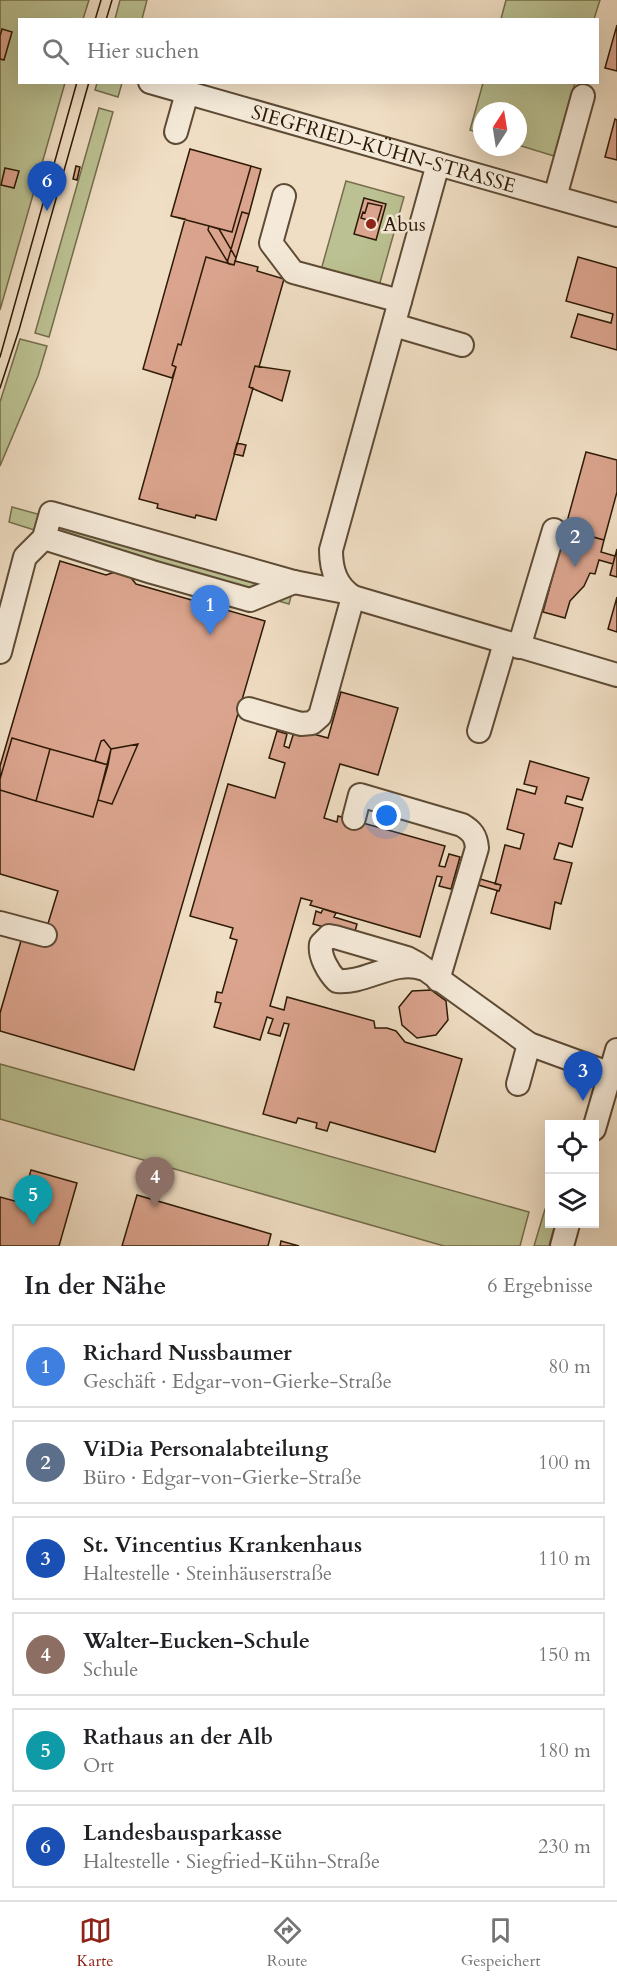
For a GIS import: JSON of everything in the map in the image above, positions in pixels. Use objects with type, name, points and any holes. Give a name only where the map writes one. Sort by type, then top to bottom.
[{"type":"street","name":"SIEGFRIED-KÜHN-STRASSE","points":[[157,84],[617,215]]},
{"type":"street","points":[[176,132],[187,93]]},
{"type":"street","points":[[555,197],[583,96]]},
{"type":"street","points":[[349,595],[336,580],[331,565],[331,550],[438,164]]},
{"type":"street","points":[[284,196],[271,243],[293,272],[400,301]]},
{"type":"street","points":[[394,325],[462,345]]},
{"type":"street","points":[[479,731],[554,530]]},
{"type":"street","points":[[0,652],[25,557],[44,538],[250,600],[294,582],[349,595],[617,675]]},
{"type":"street","points":[[249,710],[301,724],[312,723],[320,716],[349,595]]},
{"type":"street","points":[[354,818],[360,795],[462,825],[471,831],[476,839],[477,848],[431,974],[529,1044],[610,1074]]},
{"type":"street","points":[[0,923],[45,935]]},
{"type":"street","points":[[518,1084],[529,1044]]},
{"type":"street","points":[[604,1119],[610,1074],[617,1050]]},
{"type":"street","points":[[562,1246],[567,1228]]},
{"type":"green space","points":[[0,0],[89,0],[83,18],[18,18],[18,84],[65,84],[0,310]]},
{"type":"green space","points":[[120,0],[147,0],[142,18],[115,18]]},
{"type":"green space","points":[[506,0],[600,0],[594,18],[501,18]]},
{"type":"green space","points":[[97,84],[122,84],[118,97],[95,90]]},
{"type":"green space","points":[[483,84],[575,84],[554,156],[527,148],[527,102],[478,102]]},
{"type":"green space","points":[[99,108],[113,112],[49,337],[35,333]]},
{"type":"green space","points":[[346,181],[404,197],[379,286],[321,270]]},
{"type":"green space","points":[[20,339],[47,346],[38,376],[0,466],[0,402]]},
{"type":"green space","points":[[12,507],[294,585],[289,604],[9,522]]},
{"type":"green space","points":[[0,1064],[529,1212],[520,1246],[444,1246],[0,1119]]},
{"type":"green space","points":[[545,1209],[545,1228],[554,1228],[549,1246],[534,1246]]},
{"type":"building","points":[[617,25],[617,71],[605,68]]},
{"type":"building","points":[[2,29],[12,32],[4,60],[0,59]]},
{"type":"building","points":[[615,119],[617,120],[617,160],[605,157]]},
{"type":"building","points":[[190,149],[251,166],[232,232],[171,216]]},
{"type":"building","points":[[190,149],[261,169],[249,214],[242,212],[227,263],[206,257],[181,345],[178,344],[172,365],[176,367],[172,378],[143,369],[185,219],[171,216]]},
{"type":"building","points":[[76,166],[80,167],[77,180],[73,179]]},
{"type":"building","points":[[5,168],[19,171],[14,188],[1,185]]},
{"type":"building","points":[[364,198],[386,204],[376,240],[354,234]]},
{"type":"building","points":[[368,203],[382,206],[377,223],[361,218]]},
{"type":"building","points":[[242,212],[249,214],[234,265],[227,263]]},
{"type":"building","points":[[209,226],[219,229],[236,258],[234,265],[229,264],[208,230]]},
{"type":"building","points":[[206,257],[234,265],[235,261],[258,267],[257,271],[284,279],[259,367],[255,366],[249,387],[253,388],[216,520],[196,515],[195,518],[157,508],[158,504],[139,499],[176,367],[172,365],[178,344],[181,345]]},
{"type":"building","points":[[578,257],[617,268],[617,350],[571,337],[578,314],[611,323],[613,314],[566,301]]},
{"type":"building","points":[[255,366],[290,371],[282,401],[249,387]]},
{"type":"building","points":[[237,443],[246,445],[243,456],[234,454]]},
{"type":"building","points":[[586,452],[617,460],[617,492],[604,540],[565,529]]},
{"type":"building","points":[[559,528],[604,540],[601,552],[615,556],[613,564],[599,560],[595,574],[590,573],[584,586],[570,601],[565,618],[543,612],[562,542]]},
{"type":"building","points":[[617,549],[617,577],[610,575]]},
{"type":"building","points":[[60,561],[106,575],[124,569],[136,584],[265,621],[134,1070],[0,1031],[0,1013],[23,934],[43,940],[58,891],[0,874],[0,766]]},
{"type":"building","points":[[617,597],[617,632],[608,629]]},
{"type":"building","points":[[341,692],[398,708],[378,775],[340,764],[324,818],[337,822],[338,816],[445,846],[439,866],[445,867],[449,854],[460,857],[451,889],[439,886],[442,877],[437,876],[420,937],[310,905],[312,901],[301,898],[270,1006],[284,1010],[287,997],[374,1021],[375,1028],[396,1031],[405,1042],[462,1059],[435,1152],[330,1122],[327,1131],[316,1128],[317,1123],[298,1118],[296,1123],[263,1114],[289,1024],[284,1023],[280,1036],[268,1033],[273,1019],[267,1017],[260,1040],[214,1027],[221,1003],[215,1002],[217,992],[222,993],[237,940],[230,938],[233,928],[190,916],[228,784],[275,798],[285,763],[269,758],[277,731],[287,734],[284,746],[289,748],[295,729],[328,738]]},
{"type":"building","points":[[12,738],[50,749],[36,801],[0,790],[0,779]]},
{"type":"building","points":[[104,740],[111,749],[108,765],[95,761],[101,741]]},
{"type":"building","points":[[138,744],[112,804],[98,800],[111,749]]},
{"type":"building","points":[[50,749],[108,765],[93,817],[36,801]]},
{"type":"building","points":[[530,761],[589,778],[582,800],[567,796],[565,803],[583,808],[572,847],[559,843],[554,859],[572,863],[561,904],[555,902],[550,929],[491,913],[501,885],[495,884],[505,845],[520,849],[524,834],[507,829],[517,789],[535,794],[537,787],[524,784]]},
{"type":"building","points":[[456,872],[501,885],[499,891],[454,878]]},
{"type":"building","points":[[323,909],[336,913],[334,917],[357,924],[354,935],[313,924],[316,911],[321,913]]},
{"type":"building","points":[[431,990],[446,1001],[448,1020],[436,1035],[417,1038],[402,1025],[399,1007],[412,991]]},
{"type":"building","points":[[31,1170],[77,1183],[59,1246],[0,1246],[0,1197],[22,1203]]},
{"type":"building","points":[[137,1195],[271,1234],[268,1246],[122,1246]]},
{"type":"building","points":[[281,1241],[299,1246],[280,1246]]},
{"type":"tram line","points":[[96,18],[101,0]]},
{"type":"tram line","points":[[107,18],[112,0]]},
{"type":"tram line","points":[[0,357],[76,84]]},
{"type":"tram line","points":[[0,388],[19,330],[88,84]]},
{"type":"place","name":"Landesbausparkasse","points":[[47,211]]},
{"type":"place","name":"Abus","points":[[371,224]]},
{"type":"place","name":"ViDia Personalabteilung","points":[[575,567]]},
{"type":"place","name":"Richard Nussbaumer","points":[[210,635]]},
{"type":"place","name":"St. Vincentius Krankenhaus","points":[[583,1101]]},
{"type":"place","name":"Walter-Eucken-Schule","points":[[155,1207]]},
{"type":"place","name":"Rathaus an der Alb","points":[[33,1225]]}]
